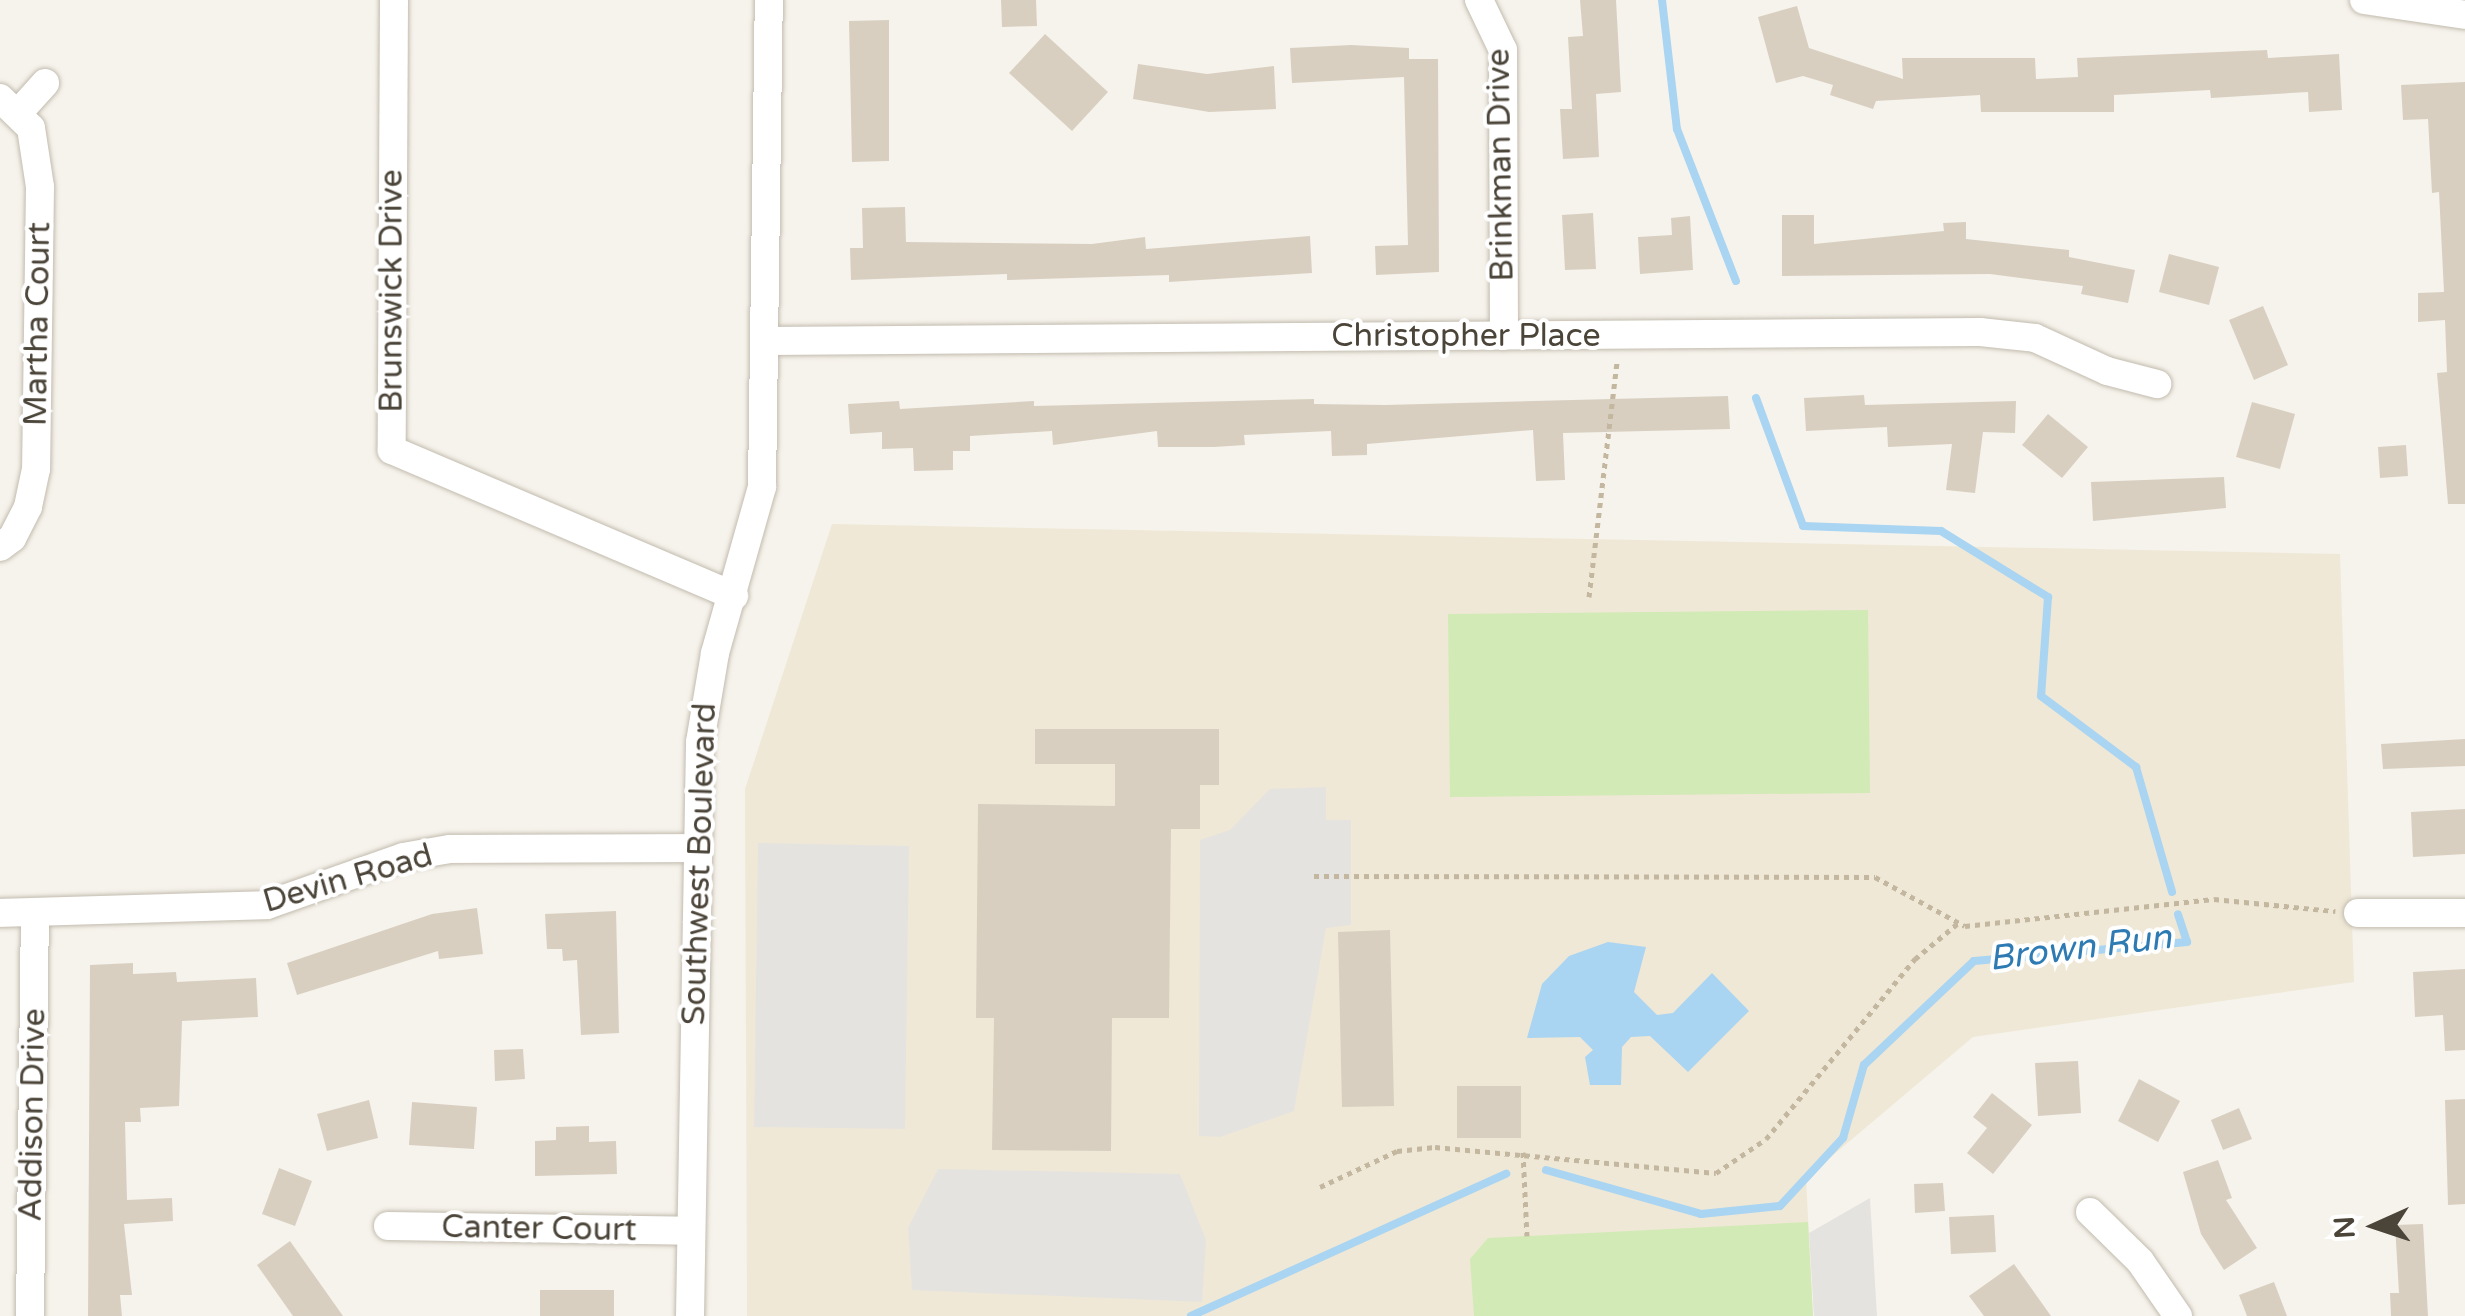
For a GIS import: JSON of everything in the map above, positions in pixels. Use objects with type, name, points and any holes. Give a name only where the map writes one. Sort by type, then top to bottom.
[{"type":"street","name":"Brunswick Drive","points":[[394,0],[392,450],[734,596]]},
{"type":"street","name":"Southwest Boulevard","points":[[690,1316],[695,848],[704,698],[762,487],[770,0]]},
{"type":"street","name":"Brinkman Drive","points":[[1479,0],[1494,20],[1503,50],[1504,336]]},
{"type":"street","points":[[2364,0],[2465,15]]},
{"type":"street","points":[[9,105],[45,83]]},
{"type":"street","name":"Martha Court","points":[[6,542],[36,469],[39,281],[38,148],[9,105]]},
{"type":"street","name":"Christopher Place","points":[[767,341],[2011,334],[2156,384]]},
{"type":"street","name":"Devin Road","points":[[0,913],[267,906],[404,857],[450,850],[695,848]]},
{"type":"street","points":[[2358,913],[2465,913]]},
{"type":"street","name":"Addison Drive","points":[[30,1316],[35,914]]},
{"type":"street","points":[[2090,1212],[2140,1262],[2178,1316]]},
{"type":"street","name":"Canter Court","points":[[388,1226],[690,1232]]},
{"type":"path","points":[[1589,597],[1617,362]]},
{"type":"path","points":[[1314,876],[1875,877],[1957,924]]},
{"type":"path","points":[[1320,1187],[1397,1150],[1523,1152],[1680,1174],[1716,1173],[1739,1163],[1806,1093],[1914,959],[1957,924],[2214,899],[2358,913]]},
{"type":"path","points":[[1523,1152],[1526,1236]]},
{"type":"shaded area","points":[[832,524],[2340,554],[2354,982],[1973,1037],[1806,1178],[1813,1316],[747,1316],[745,789]]},
{"type":"shaded area","points":[[1326,787],[1326,820],[1351,820],[1351,925],[1326,928],[1294,1111],[1220,1137],[1199,1136],[1200,840],[1230,830],[1270,789]]},
{"type":"shaded area","points":[[758,843],[909,846],[905,1129],[754,1127]]},
{"type":"shaded area","points":[[938,1169],[1180,1174],[1206,1240],[1202,1302],[912,1290],[908,1228]]},
{"type":"shaded area","points":[[1870,1198],[1877,1316],[1814,1316],[1809,1233]]},
{"type":"green space","points":[[1868,610],[1870,793],[1450,797],[1448,614]]},
{"type":"green space","points":[[1808,1222],[1813,1316],[1474,1316],[1470,1259],[1488,1238]]},
{"type":"water","points":[[1608,942],[1646,947],[1634,992],[1657,1015],[1673,1013],[1712,973],[1749,1011],[1688,1072],[1650,1036],[1631,1037],[1622,1047],[1621,1085],[1590,1085],[1585,1057],[1593,1050],[1580,1037],[1527,1038],[1542,984],[1569,956]]},
{"type":"building","points":[[1001,0],[1036,0],[1037,26],[1002,27]]},
{"type":"building","points":[[1580,0],[1616,0],[1621,92],[1596,94],[1599,157],[1563,159],[1560,109],[1572,109],[1568,37],[1583,36]]},
{"type":"building","points":[[1797,6],[1809,48],[1903,79],[1902,58],[2035,58],[2036,79],[2078,77],[2077,58],[2267,50],[2268,58],[2339,54],[2342,110],[2309,112],[2308,92],[2211,98],[2210,90],[2114,95],[2114,112],[1981,112],[1980,95],[1876,101],[1873,109],[1830,95],[1833,85],[1803,76],[1776,83],[1758,17]]},
{"type":"building","points":[[889,20],[889,161],[852,162],[849,21]]},
{"type":"building","points":[[1045,34],[1108,92],[1072,131],[1009,73]]},
{"type":"building","points":[[1290,48],[1409,48],[1409,59],[1438,59],[1439,272],[1376,275],[1375,246],[1408,245],[1404,77],[1292,83]]},
{"type":"building","points":[[1138,64],[1207,74],[1274,66],[1276,109],[1209,112],[1133,99]]},
{"type":"building","points":[[2465,82],[2465,504],[2448,504],[2437,373],[2447,372],[2445,320],[2418,322],[2418,293],[2444,292],[2439,192],[2432,193],[2428,119],[2403,120],[2401,85]]},
{"type":"building","points":[[905,207],[906,242],[1092,244],[1145,237],[1146,249],[1310,236],[1312,273],[1169,282],[1169,275],[1007,280],[1007,274],[851,280],[850,248],[863,248],[862,208]]},
{"type":"building","points":[[1593,213],[1596,269],[1565,270],[1562,215]]},
{"type":"building","points":[[1782,215],[1814,215],[1814,244],[1944,231],[1943,223],[1966,222],[1966,239],[2069,250],[2069,257],[2135,270],[2128,303],[2081,294],[2083,286],[1990,274],[1782,276]]},
{"type":"building","points":[[1690,216],[1693,270],[1640,274],[1638,237],[1672,235],[1671,218]]},
{"type":"building","points":[[2169,254],[2219,267],[2209,305],[2159,292]]},
{"type":"building","points":[[2263,306],[2288,365],[2254,380],[2229,320]]},
{"type":"building","points":[[1864,395],[1865,405],[2016,401],[2015,433],[1983,432],[1975,493],[1946,490],[1952,444],[1888,447],[1887,427],[1806,431],[1804,398]]},
{"type":"building","points":[[1728,396],[1730,429],[1563,433],[1565,480],[1536,481],[1533,430],[1367,444],[1367,455],[1332,456],[1331,431],[1244,435],[1245,445],[1214,447],[1158,447],[1157,431],[1053,445],[1052,431],[970,436],[970,451],[953,451],[953,470],[914,471],[913,448],[882,449],[882,432],[850,434],[848,404],[899,401],[900,409],[1034,401],[1034,406],[1314,399],[1314,404],[1385,405]]},
{"type":"building","points":[[2252,402],[2295,414],[2280,469],[2236,457]]},
{"type":"building","points":[[2048,414],[2088,447],[2062,478],[2022,445]]},
{"type":"building","points":[[2406,445],[2408,476],[2380,478],[2378,447]]},
{"type":"building","points":[[2224,477],[2226,508],[2093,521],[2091,482]]},
{"type":"building","points":[[1035,729],[1219,729],[1219,785],[1200,785],[1200,829],[1171,829],[1169,1018],[1112,1018],[1111,1151],[992,1150],[994,1018],[976,1018],[978,804],[1115,806],[1115,764],[1035,764]]},
{"type":"building","points":[[2465,739],[2465,766],[2383,769],[2381,744]]},
{"type":"building","points":[[2465,809],[2465,854],[2413,857],[2411,812]]},
{"type":"building","points":[[477,908],[483,954],[439,959],[438,951],[297,995],[287,963],[432,914]]},
{"type":"building","points":[[616,911],[619,1033],[581,1035],[577,960],[563,961],[562,949],[547,949],[545,914]]},
{"type":"building","points":[[1390,930],[1394,1106],[1342,1107],[1338,932]]},
{"type":"building","points":[[133,963],[133,974],[176,972],[177,982],[256,978],[258,1017],[182,1021],[179,1106],[140,1108],[141,1122],[125,1122],[127,1200],[172,1198],[173,1221],[124,1224],[132,1295],[120,1295],[122,1316],[88,1316],[90,965]]},
{"type":"building","points":[[2465,969],[2465,1050],[2445,1051],[2443,1015],[2415,1017],[2413,972]]},
{"type":"building","points":[[523,1049],[525,1079],[495,1081],[494,1050]]},
{"type":"building","points":[[2078,1061],[2081,1113],[2038,1116],[2035,1063]]},
{"type":"building","points":[[2139,1079],[2180,1101],[2158,1142],[2118,1121]]},
{"type":"building","points":[[1457,1086],[1521,1086],[1521,1138],[1457,1138]]},
{"type":"building","points":[[1992,1093],[2032,1125],[1993,1174],[1967,1153],[1987,1128],[1973,1117]]},
{"type":"building","points":[[2465,1099],[2465,1204],[2448,1205],[2445,1100]]},
{"type":"building","points":[[369,1100],[378,1138],[327,1151],[317,1114]]},
{"type":"building","points":[[412,1102],[477,1107],[474,1149],[409,1145]]},
{"type":"building","points":[[2239,1108],[2252,1139],[2223,1150],[2211,1120]]},
{"type":"building","points":[[589,1126],[589,1142],[616,1141],[617,1174],[535,1176],[535,1141],[556,1140],[556,1127]]},
{"type":"building","points":[[2218,1160],[2232,1198],[2226,1200],[2257,1248],[2224,1270],[2201,1234],[2183,1172]]},
{"type":"building","points":[[279,1168],[312,1181],[295,1226],[262,1214]]},
{"type":"building","points":[[1943,1183],[1945,1211],[1915,1213],[1914,1184]]},
{"type":"building","points":[[1994,1215],[1996,1252],[1951,1254],[1949,1217]]},
{"type":"building","points":[[2423,1224],[2428,1316],[2391,1316],[2390,1293],[2399,1293],[2395,1225]]},
{"type":"building","points":[[290,1241],[343,1316],[293,1316],[257,1265]]},
{"type":"building","points":[[2014,1264],[2051,1316],[1984,1316],[1969,1296]]},
{"type":"building","points":[[2274,1282],[2287,1316],[2247,1316],[2239,1295]]},
{"type":"building","points":[[540,1290],[614,1290],[614,1316],[540,1316]]},
{"type":"waterway","name":"Brown Run","points":[[1662,0],[1677,129],[1736,281]]},
{"type":"waterway","name":"Brown Run","points":[[1756,398],[1803,526],[1941,531],[2048,597],[2041,696],[2136,767],[2172,892]]},
{"type":"waterway","name":"Brown Run","points":[[1546,1170],[1701,1214],[1780,1206],[1843,1138],[1864,1065],[1974,961],[2187,942],[2178,914]]},
{"type":"waterway","name":"Brown Run","points":[[1191,1316],[1506,1174]]}]
